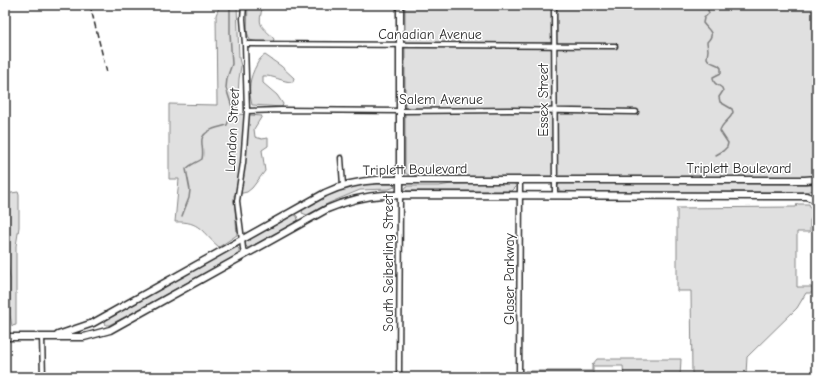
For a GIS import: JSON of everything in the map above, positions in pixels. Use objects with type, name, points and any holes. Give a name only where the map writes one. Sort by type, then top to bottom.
[{"type":"main road","name":"South Seiberling Street","points":[[400,5],[400,196]]},
{"type":"main road","name":"Triplett Boulevard","points":[[52,337],[92,323],[325,193],[343,185],[369,180],[554,181],[817,179]]},
{"type":"main road","name":"Triplett Boulevard","points":[[5,337],[84,337],[110,330],[327,209],[346,201],[375,195],[804,196],[817,200]]},
{"type":"street","name":"Landon Street","points":[[244,5],[243,19],[247,111],[243,164],[237,201],[244,256]]},
{"type":"street","name":"Essex Street","points":[[554,5],[555,195]]},
{"type":"street","name":"Canadian Avenue","points":[[245,44],[615,46]]},
{"type":"street","name":"Salem Avenue","points":[[247,111],[510,110],[554,112],[636,112]]},
{"type":"street","points":[[341,158],[343,185]]},
{"type":"street","name":"Glaser Parkway","points":[[519,377],[520,181]]},
{"type":"street","name":"South Seiberling Street","points":[[399,377],[400,196]]},
{"type":"street","points":[[42,337],[43,377]]},
{"type":"shaded area","points":[[220,5],[237,5],[239,58],[241,66],[237,114],[262,116],[254,129],[255,137],[262,139],[268,138],[268,146],[262,150],[265,171],[247,192],[234,195],[237,235],[219,247],[200,228],[190,223],[175,222],[179,179],[169,179],[169,104],[217,105],[216,15]]},
{"type":"shaded area","points":[[248,5],[263,5],[260,22],[263,28],[274,39],[273,42],[257,42],[250,40],[247,32]]},
{"type":"shaded area","points":[[405,5],[817,5],[817,173],[808,177],[444,177],[409,175],[405,173]]},
{"type":"shaded area","points":[[265,55],[281,66],[294,78],[293,82],[263,76],[263,83],[277,95],[283,104],[282,107],[252,105],[250,94],[251,79],[254,69],[261,58]]},
{"type":"shaded area","points":[[560,183],[814,184],[814,190],[806,192],[574,192],[560,191],[557,187]]},
{"type":"shaded area","points":[[371,184],[394,184],[395,187],[389,189],[360,190],[329,203],[307,215],[302,213],[303,209],[335,192]]},
{"type":"shaded area","points":[[515,184],[516,187],[512,191],[404,190],[407,186]]},
{"type":"shaded area","points":[[18,192],[19,227],[16,246],[16,325],[12,326],[10,315],[10,279],[5,243],[5,194]]},
{"type":"shaded area","points":[[797,204],[809,204],[814,215],[810,220],[810,232],[797,232],[797,287],[812,287],[812,293],[806,293],[797,308],[747,357],[746,374],[697,377],[692,373],[691,291],[677,291],[677,208],[796,207]]},
{"type":"shaded area","points":[[293,214],[297,216],[298,220],[296,222],[248,248],[245,245],[245,242],[248,239]]},
{"type":"shaded area","points":[[234,247],[239,249],[239,254],[127,316],[106,325],[106,319]]},
{"type":"shaded area","points":[[597,359],[681,359],[680,377],[624,377],[623,366],[593,366],[593,377],[524,377],[525,371],[592,371],[592,365]]},
{"type":"waterway","points":[[182,216],[189,198],[190,190],[186,169],[202,159],[203,136],[212,129],[227,125],[233,110],[226,88],[227,78],[232,64],[230,5]]},
{"type":"waterway","points":[[706,5],[709,13],[704,18],[703,23],[711,32],[710,39],[707,42],[707,58],[710,62],[721,68],[721,73],[713,77],[713,79],[723,91],[719,97],[720,102],[732,109],[733,112],[720,131],[728,143],[727,147],[716,155]]},
{"type":"railway","points":[[90,5],[107,73]]}]
